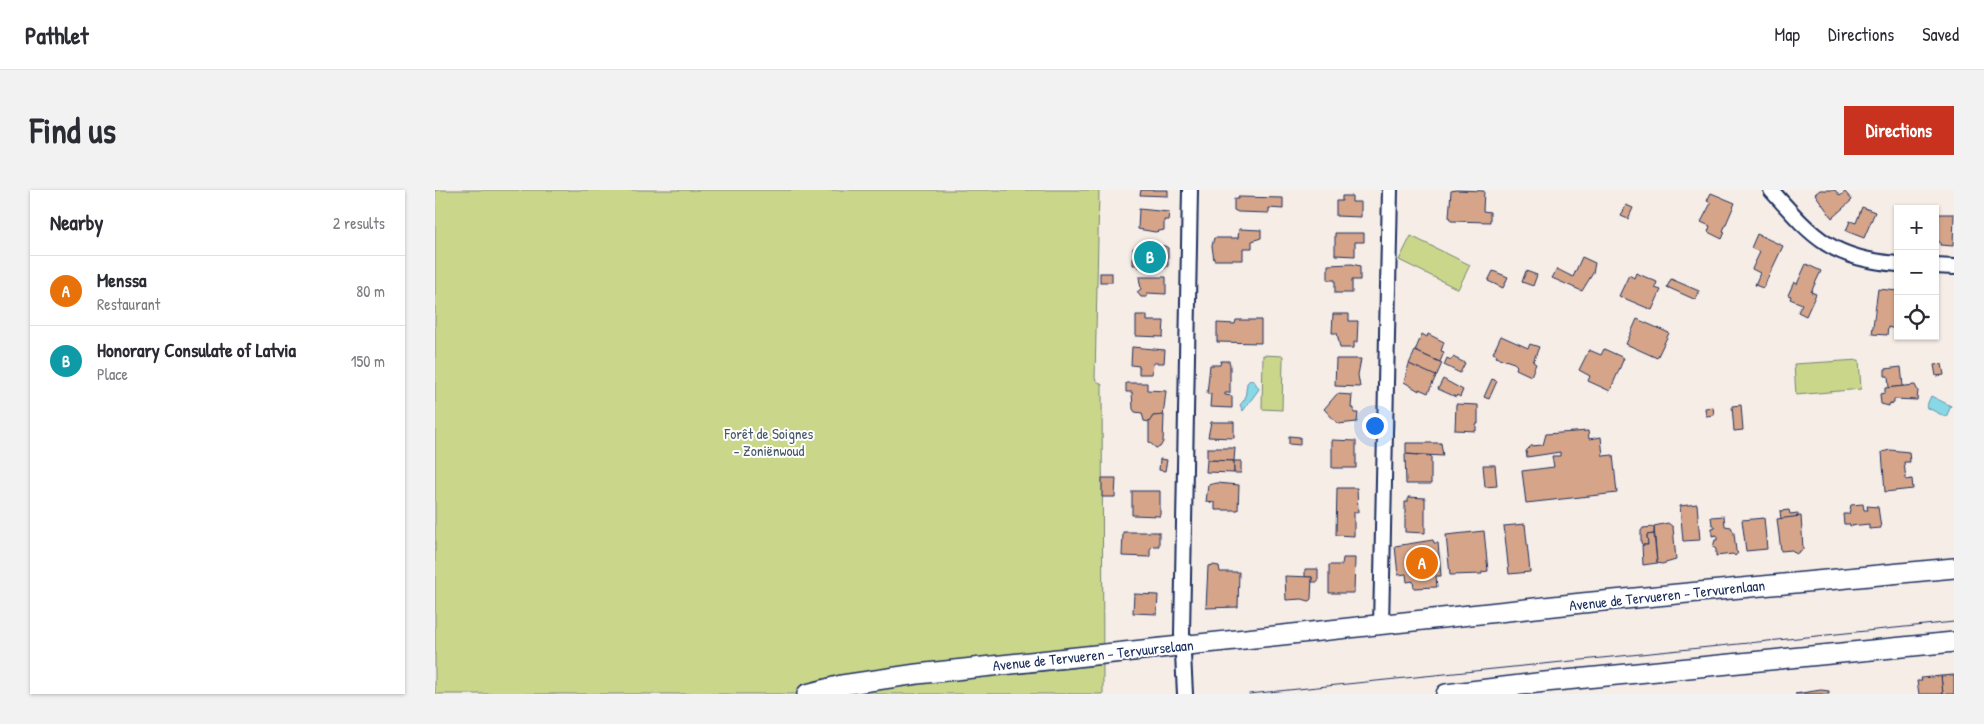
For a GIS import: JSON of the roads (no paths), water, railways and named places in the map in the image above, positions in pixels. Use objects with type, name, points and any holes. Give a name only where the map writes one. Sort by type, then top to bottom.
[{"type":"main road","name":"Avenue de Tervueren - Tervurenlaan","points":[[1381,626],[1582,603],[1954,568]]},
{"type":"main road","name":"Avenue de Tervueren - Tervuurselaan","points":[[807,694],[842,685],[917,674],[1381,626]]},
{"type":"main road","points":[[1460,693],[1545,682],[1954,642]]},
{"type":"street","points":[[1185,694],[1182,646],[1190,190]]},
{"type":"street","points":[[1381,626],[1390,190]]},
{"type":"street","points":[[1771,190],[1797,221],[1816,238],[1843,253],[1877,262],[1894,264]]},
{"type":"street","points":[[1939,266],[1954,268]]},
{"type":"street","points":[[1522,694],[1545,682]]},
{"type":"water","points":[[1250,380],[1254,381],[1259,389],[1243,411],[1240,405],[1245,399],[1247,383]]},
{"type":"water","points":[[1931,396],[1951,406],[1946,417],[1926,407]]},
{"type":"tram line","points":[[1249,694],[1954,622]]},
{"type":"place","name":"Honorary Consulate of Latvia","points":[[1150,257]]},
{"type":"place","name":"Menssa","points":[[1422,563]]},
{"type":"park label","name":"Forêt de Soignes - Zoniënwoud","points":[[769,442]]}]
